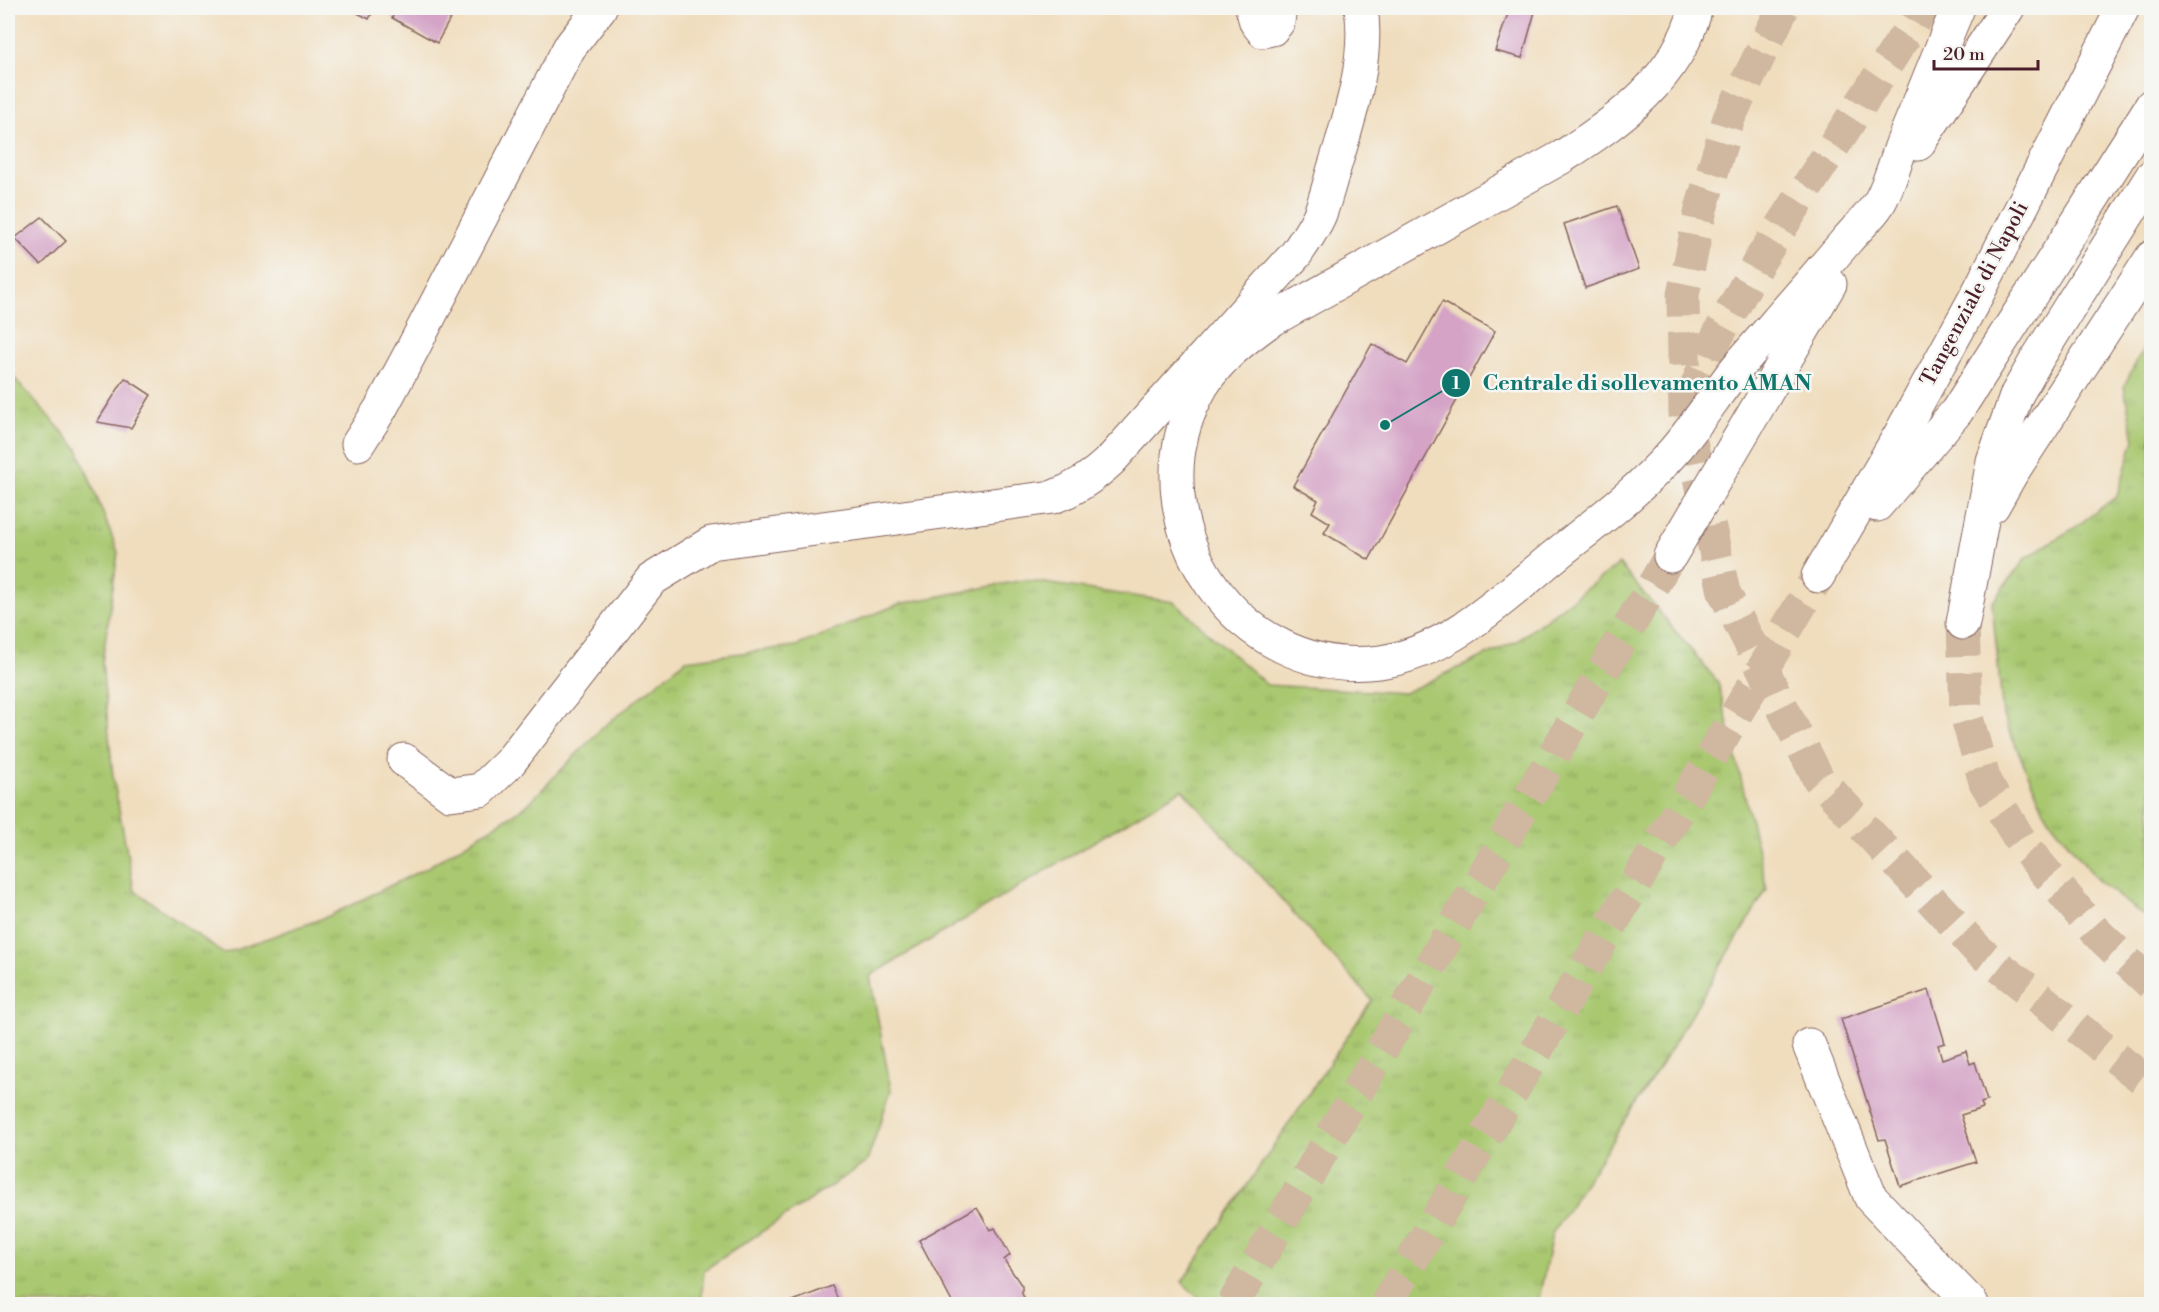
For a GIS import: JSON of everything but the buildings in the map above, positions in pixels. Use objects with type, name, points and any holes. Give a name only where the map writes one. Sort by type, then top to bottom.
[{"type":"main road","points":[[358,444],[381,408],[411,352],[569,48],[600,8]]},
{"type":"main road","points":[[1252,8],[1256,21],[1263,31],[1272,29],[1278,22],[1280,8]]},
{"type":"main road","points":[[404,760],[450,794],[481,790],[509,763],[651,580],[711,543],[1053,497],[1069,492],[1090,479],[1111,460],[1289,262],[1310,234],[1320,214],[1353,107],[1360,65],[1363,19],[1361,8]]},
{"type":"main road","points":[[1696,8],[1691,25],[1674,60],[1646,94],[1608,127],[1562,157],[1268,322],[1242,341],[1217,364],[1196,396],[1184,426],[1178,455],[1178,491],[1182,522],[1191,551],[1219,597],[1262,635],[1286,649],[1346,663],[1379,662],[1414,655],[1449,637],[1482,615],[1644,482],[1673,452],[1733,373],[1879,203],[1958,8]]},
{"type":"main road","points":[[1670,556],[1879,203],[2008,8]]},
{"type":"main road","name":"Tangenziale di Napoli","points":[[2123,8],[1978,293],[1821,571],[1957,411],[2151,105]]},
{"type":"main road","points":[[1962,623],[1993,461],[2018,394],[2037,359],[2151,176]]},
{"type":"main road","points":[[1969,582],[1994,503],[2151,257]]},
{"type":"main road","points":[[1809,1045],[1871,1198],[1972,1305]]},
{"type":"green space","points":[[2151,333],[2151,921],[2099,882],[2046,815],[2003,716],[1992,603],[2026,558],[2074,528],[2117,496],[2134,440],[2124,386]]},
{"type":"green space","points":[[8,371],[78,449],[118,552],[102,663],[113,777],[134,890],[224,954],[329,916],[428,867],[525,807],[602,728],[686,660],[796,646],[899,604],[1024,580],[1174,602],[1267,685],[1404,693],[1517,641],[1619,564],[1718,682],[1767,889],[1662,1063],[1552,1234],[1538,1304],[1204,1304],[1182,1282],[1372,1000],[1182,789],[870,976],[891,1090],[867,1162],[704,1270],[701,1304],[8,1304]]},
{"type":"tunnel","points":[[1783,8],[1729,118],[1701,209],[1683,295],[1685,414],[1724,592],[1818,778],[1978,950],[2152,1086]]},
{"type":"tunnel","points":[[1690,401],[1716,339],[1758,263],[1923,8]]},
{"type":"tunnel","points":[[1233,1304],[1670,556]]},
{"type":"tunnel","points":[[1386,1304],[1818,576]]},
{"type":"tunnel","points":[[1963,623],[1966,714],[1985,782],[2025,848],[2095,931],[2152,985]]},
{"type":"place","name":"Centrale di sollevamento AMAN","points":[[1385,425]]}]
